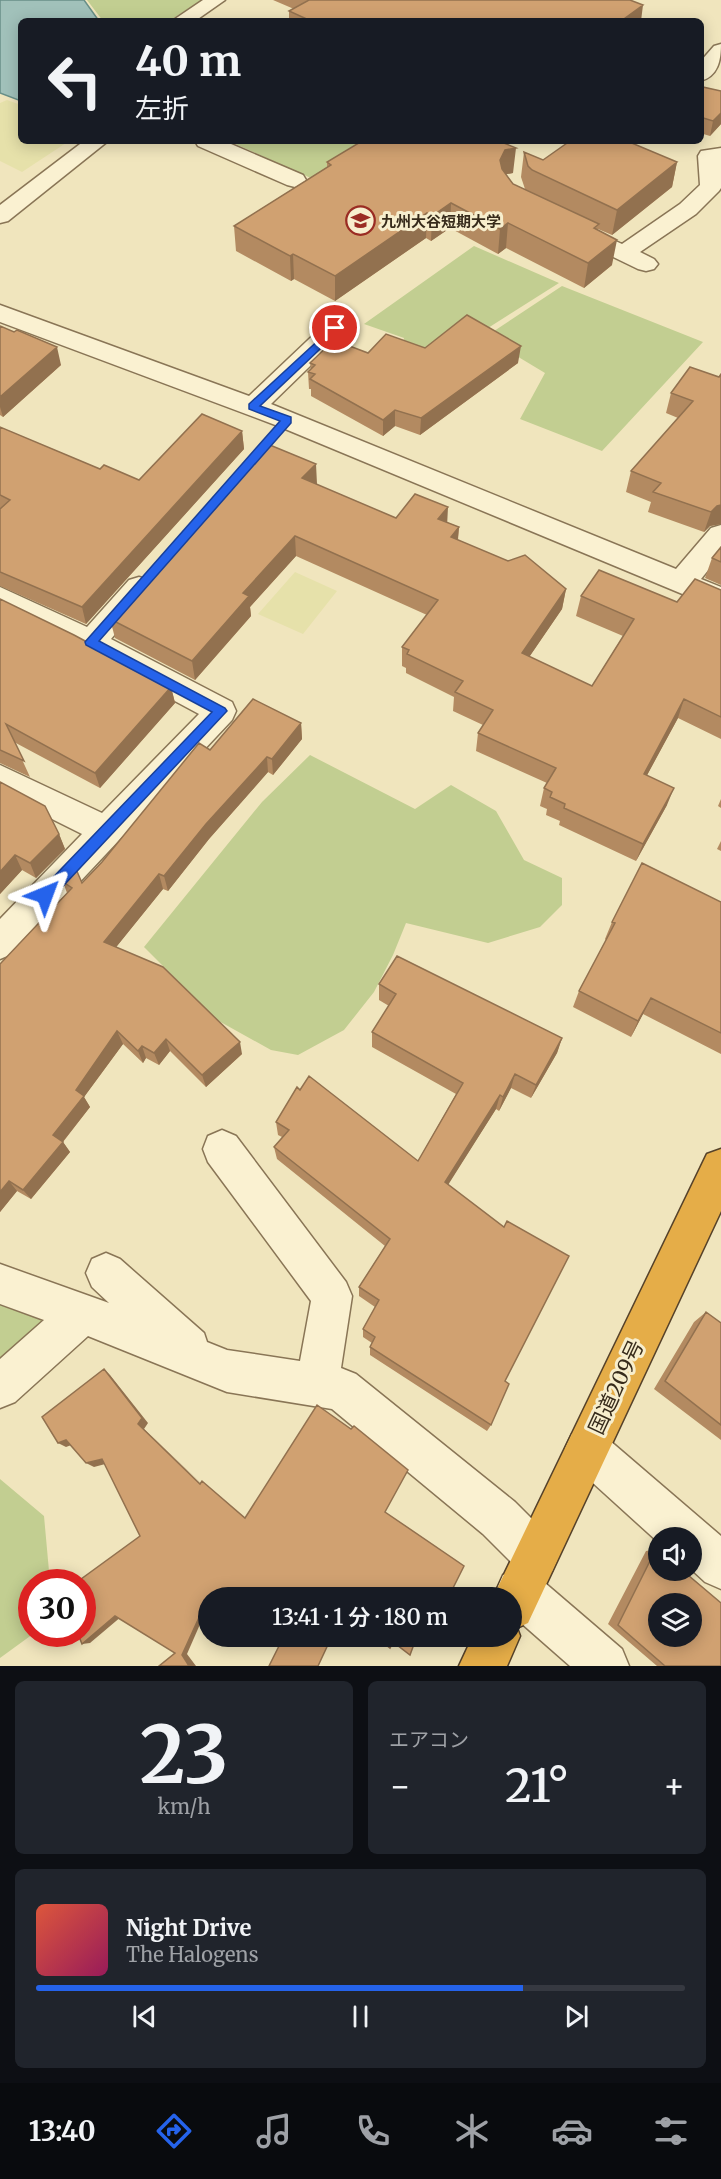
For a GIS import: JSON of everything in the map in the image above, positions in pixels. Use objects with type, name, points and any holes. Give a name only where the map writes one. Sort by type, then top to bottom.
[{"type":"highway","name":"国道209号","points":[[522,1584],[721,1168]]},
{"type":"highway","points":[[483,1666],[492,1647]]},
{"type":"street","points":[[192,18],[216,0]]},
{"type":"street","points":[[704,70],[721,50]]},
{"type":"street","points":[[704,90],[721,71]]},
{"type":"street","points":[[0,216],[93,144]]},
{"type":"street","points":[[213,144],[295,180]]},
{"type":"street","points":[[624,254],[688,209],[716,193],[709,156],[721,154]]},
{"type":"street","points":[[551,217],[646,264]]},
{"type":"street","points":[[0,312],[253,407],[279,429],[682,582],[721,599]]},
{"type":"street","points":[[253,407],[335,328]]},
{"type":"street","points":[[682,582],[721,535]]},
{"type":"street","points":[[91,642],[154,571]]},
{"type":"street","points":[[0,598],[91,642],[221,711],[0,943]]},
{"type":"street","points":[[0,777],[106,831]]},
{"type":"street","points":[[222,1149],[332,1296],[318,1386]]},
{"type":"street","points":[[106,1273],[206,1363]]},
{"type":"street","points":[[0,1284],[82,1313],[227,1371],[341,1389],[499,1518],[522,1584],[605,1666]]},
{"type":"street","points":[[0,1387],[82,1313]]},
{"type":"street","points":[[587,1449],[676,1527]]},
{"type":"street","points":[[702,1549],[721,1566]]},
{"type":"shaded area","points":[[7,100],[18,104],[18,144],[64,144],[22,172],[0,161],[0,103]]},
{"type":"shaded area","points":[[295,572],[337,591],[303,634],[258,614]]},
{"type":"green space","points":[[87,0],[202,0],[174,18],[101,18]]},
{"type":"green space","points":[[236,144],[389,144],[324,184]]},
{"type":"green space","points":[[474,246],[559,283],[477,335],[400,366],[404,338],[364,324]]},
{"type":"green space","points":[[562,286],[703,342],[602,451],[520,419],[545,373],[485,337]]},
{"type":"green space","points":[[310,755],[415,809],[451,785],[496,811],[524,860],[562,878],[562,905],[540,927],[488,943],[406,923],[374,992],[344,1030],[298,1055],[271,1050],[217,1020],[144,947],[262,802]]},
{"type":"green space","points":[[0,1304],[46,1321],[0,1374]]},
{"type":"green space","points":[[0,1479],[44,1516],[49,1569],[18,1569],[18,1645],[0,1658]]},
{"type":"water","points":[[0,0],[84,0],[97,18],[18,18],[18,100],[0,93]]},
{"type":"building","points":[[309,0],[630,0],[643,5],[625,18],[304,18],[289,11]]},
{"type":"building","points":[[704,87],[721,91],[721,113],[713,121],[704,118]]},
{"type":"building","points":[[357,144],[506,144],[516,148],[505,150],[500,160],[502,169],[513,184],[599,224],[594,228],[617,240],[588,263],[508,223],[500,229],[451,203],[432,216],[427,213],[335,276],[293,254],[290,256],[234,226],[331,165],[327,162]]},
{"type":"building","points":[[566,144],[634,144],[677,162],[617,210],[532,170],[528,166],[524,152],[543,160]]},
{"type":"building","points":[[467,315],[521,346],[421,418],[395,410],[383,420],[310,379],[315,374],[308,372],[315,365],[310,363],[334,340],[368,353],[386,334],[425,348]]},
{"type":"building","points":[[0,326],[14,332],[17,330],[57,347],[0,397]]},
{"type":"building","points":[[690,367],[719,377],[721,374],[721,505],[711,512],[653,492],[661,483],[631,471],[693,401],[671,393]]},
{"type":"building","points":[[202,414],[242,431],[82,607],[0,572],[0,509],[10,500],[0,495],[0,427],[100,469],[104,465],[139,480]]},
{"type":"building","points":[[265,443],[316,464],[302,478],[396,518],[415,494],[448,507],[438,519],[459,527],[451,537],[508,561],[525,555],[566,589],[522,653],[592,686],[634,619],[581,596],[599,570],[677,602],[695,579],[721,590],[721,717],[684,699],[644,774],[674,788],[643,844],[564,808],[565,804],[550,797],[552,792],[544,788],[556,768],[478,733],[493,710],[455,692],[463,681],[407,654],[409,650],[402,647],[438,600],[295,536],[243,593],[249,596],[192,661],[110,619]]},
{"type":"building","points":[[721,547],[721,562],[712,558]]},
{"type":"building","points":[[0,599],[74,635],[171,687],[95,773],[6,724],[24,761],[0,750]]},
{"type":"building","points":[[253,699],[301,723],[272,759],[267,757],[206,824],[164,876],[159,874],[104,942],[163,967],[240,1042],[202,1075],[166,1039],[154,1053],[142,1046],[138,1051],[117,1031],[76,1090],[84,1096],[53,1135],[63,1142],[23,1190],[9,1181],[0,1192],[0,964],[72,888],[63,882],[76,869],[82,883],[102,862],[199,743],[210,750]]},
{"type":"building","points":[[0,782],[45,806],[59,834],[30,863],[15,855],[0,872]]},
{"type":"building","points":[[642,863],[721,902],[721,1033],[651,998],[638,1021],[579,991],[615,923],[612,922]]},
{"type":"building","points":[[397,956],[562,1038],[536,1085],[515,1074],[503,1097],[500,1095],[445,1182],[504,1227],[507,1221],[569,1256],[505,1381],[509,1384],[491,1425],[370,1347],[375,1337],[363,1329],[379,1300],[359,1287],[390,1239],[274,1147],[289,1130],[276,1122],[297,1087],[300,1090],[309,1076],[418,1161],[463,1083],[372,1032],[396,994],[379,984]]},
{"type":"building","points":[[706,1312],[721,1323],[721,1425],[665,1381]]},
{"type":"building","points":[[104,1369],[142,1418],[138,1424],[200,1484],[202,1481],[245,1518],[317,1405],[351,1429],[354,1426],[408,1470],[385,1512],[464,1566],[454,1587],[198,1587],[198,1620],[182,1655],[189,1666],[159,1666],[175,1653],[115,1616],[96,1632],[95,1569],[140,1536],[102,1459],[86,1463],[66,1440],[58,1443],[42,1417]]},
{"type":"building","points":[[648,1565],[648,1581],[695,1581],[721,1603],[721,1666],[665,1666],[618,1625]]},
{"type":"building","points":[[278,1647],[327,1647],[318,1666],[269,1666]]},
{"type":"building","points":[[400,1647],[413,1647],[410,1655]]},
{"type":"place","name":"九州大谷短期大学","points":[[360,221]]},
{"type":"route","points":[[45,895],[221,711],[91,642],[287,420],[253,407],[335,328]]}]
